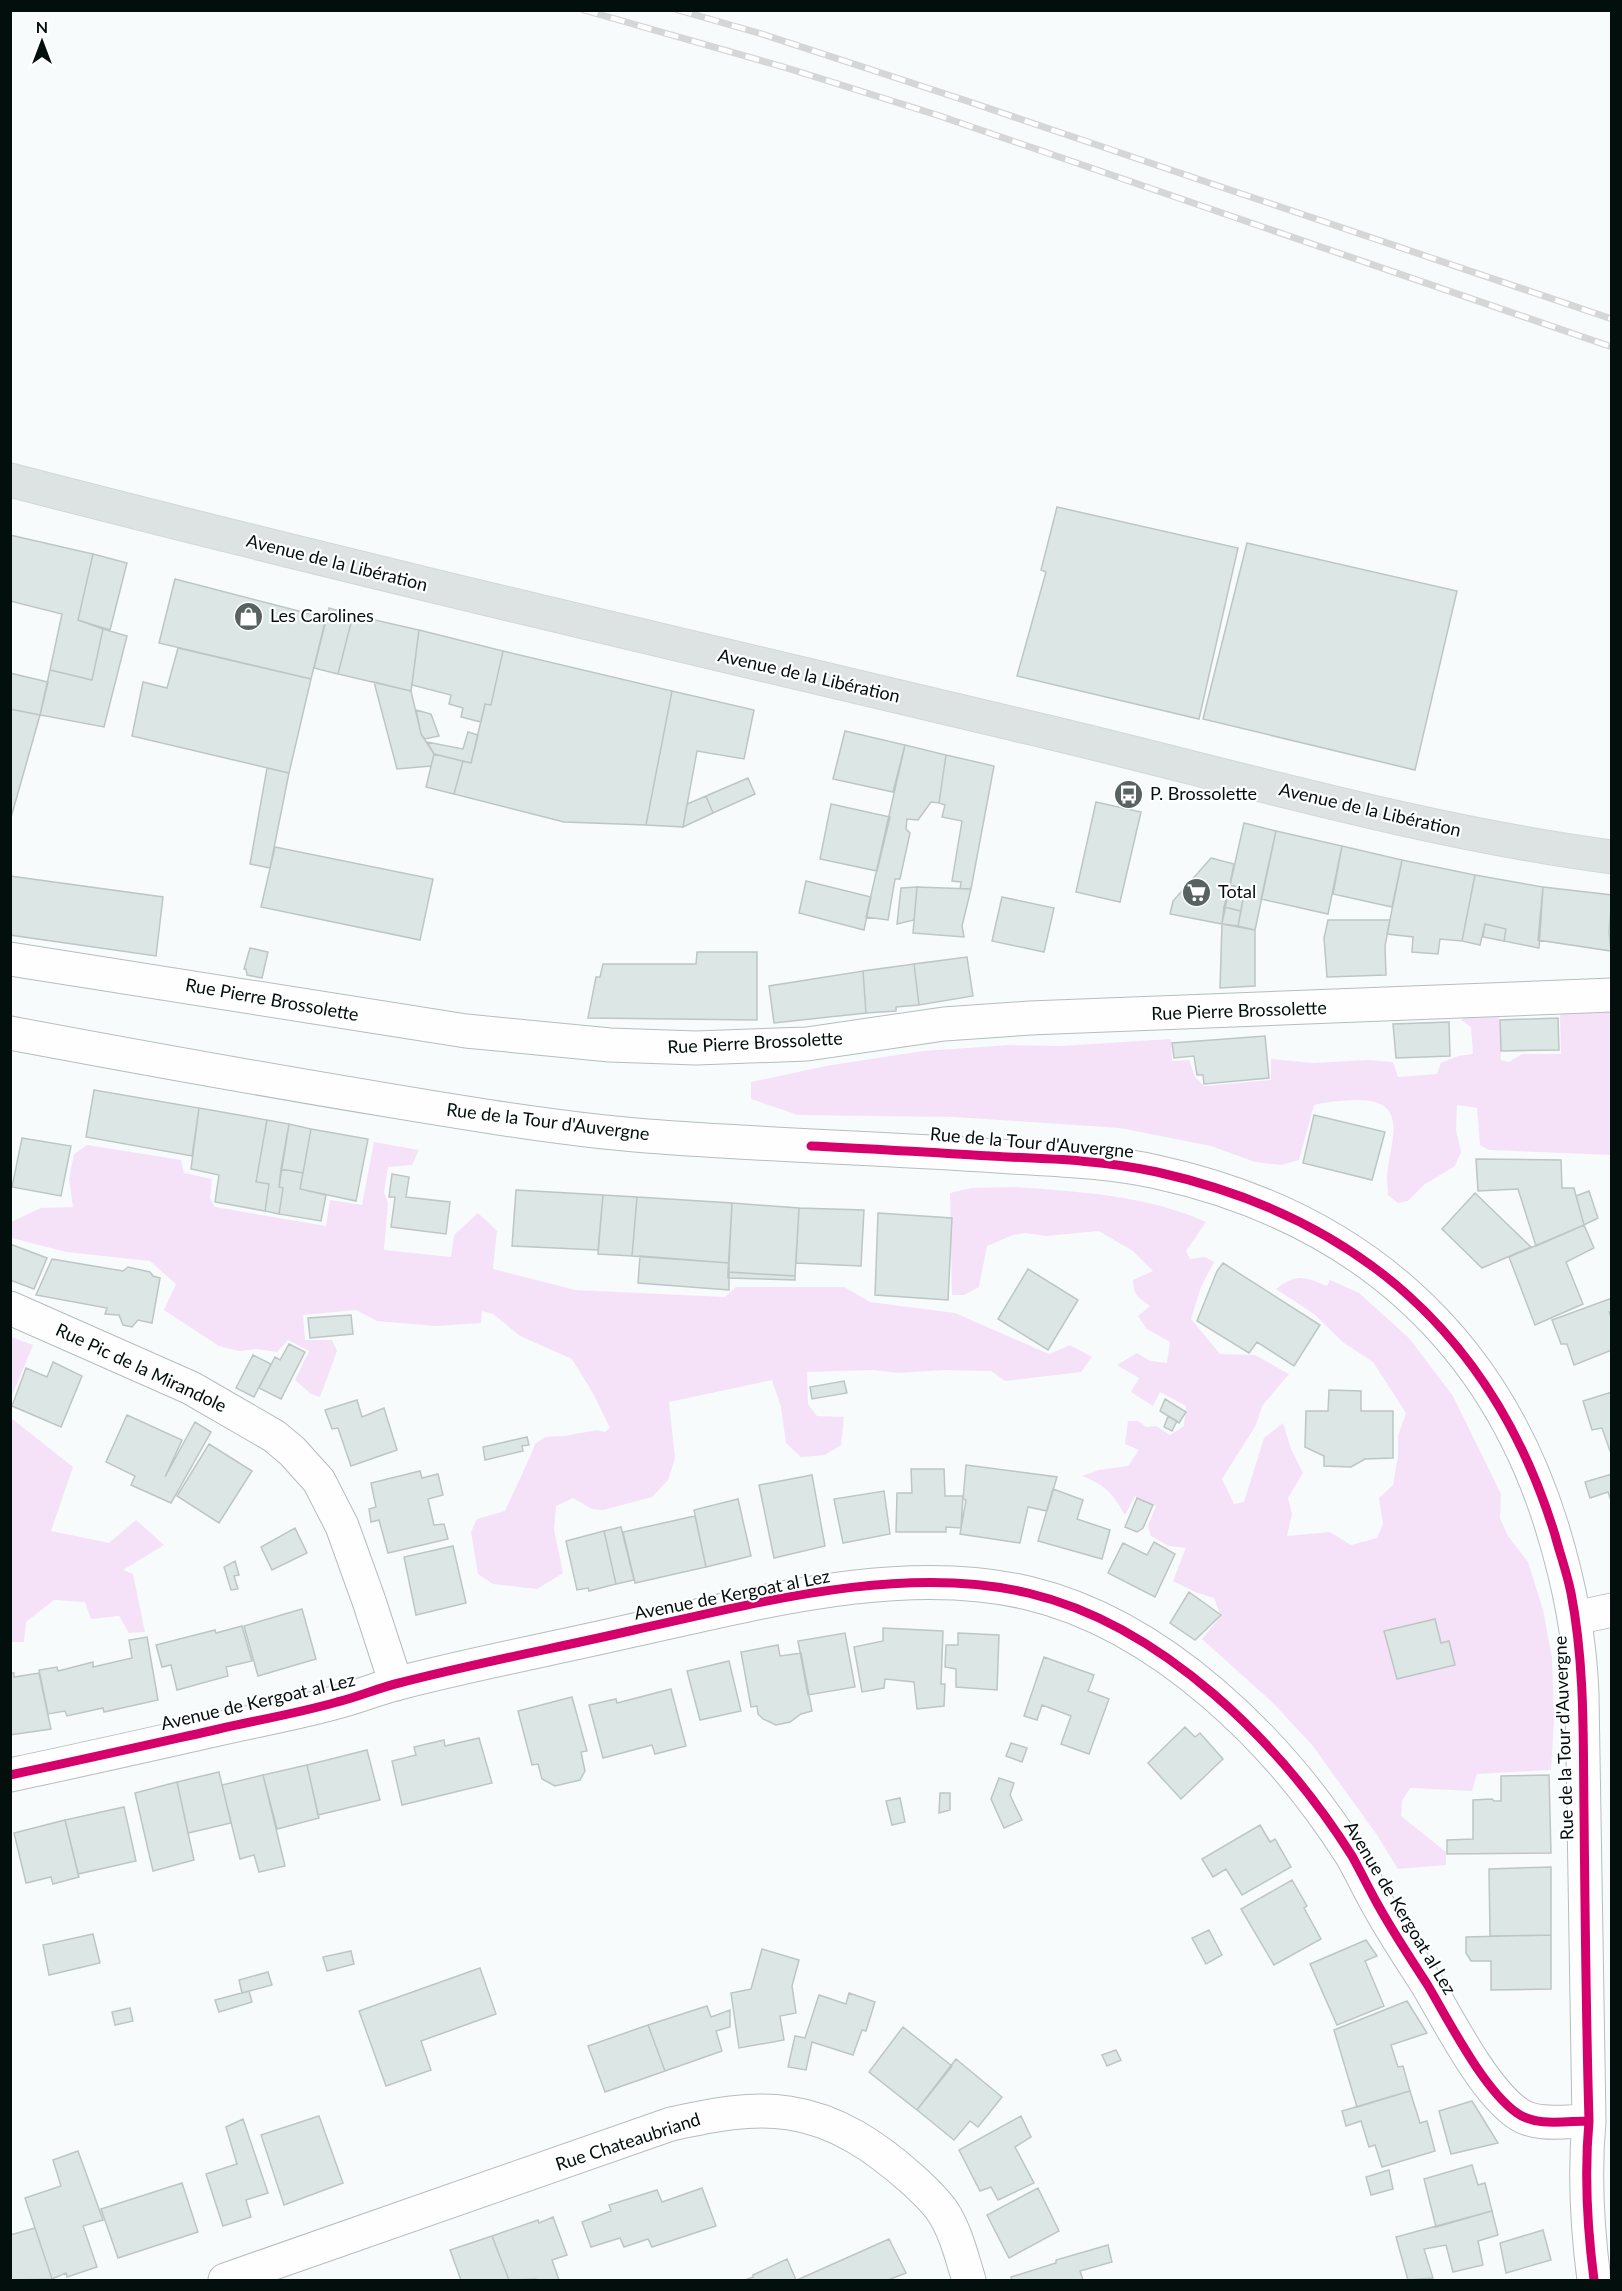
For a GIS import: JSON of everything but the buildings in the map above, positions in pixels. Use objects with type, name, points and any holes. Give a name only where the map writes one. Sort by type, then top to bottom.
[{"type":"main road","name":"Avenue de la Libération","points":[[10,480],[348,566],[1032,728],[1440,828],[1611,856]]},
{"type":"street","name":"Rue Pierre Brossolette","points":[[10,958],[466,1031],[549,1041],[657,1048],[807,1044],[944,1024],[1030,1018],[1611,995]]},
{"type":"street","name":"Rue de la Tour d'Auvergne","points":[[10,1034],[327,1090],[558,1126],[645,1135],[1030,1157],[1119,1165],[1185,1179],[1260,1203],[1321,1233],[1388,1277],[1435,1319],[1486,1383],[1504,1413],[1536,1478],[1563,1562],[1575,1617],[1581,1664],[1583,1725],[1589,2121],[1585,2185],[1594,2279]]},
{"type":"street","name":"Rue Pic de la Mirandole","points":[[10,1308],[191,1388],[274,1436],[292,1451],[319,1481],[335,1511],[369,1601],[396,1684]]},
{"type":"street","name":"Avenue de Kergoat al Lez","points":[[10,1775],[333,1703],[396,1684],[805,1594],[893,1583],[965,1582],[1030,1593],[1110,1623],[1167,1656],[1199,1682],[1261,1741],[1307,1795],[1348,1851],[1381,1910],[1488,2083],[1521,2116],[1534,2121],[1589,2121]]},
{"type":"street","points":[[1575,1617],[1611,1610]]},
{"type":"street","name":"Rue Chateaubriand","points":[[225,2280],[671,2124],[739,2112],[770,2111],[796,2114],[826,2122],[880,2151],[926,2192],[943,2212],[954,2235],[969,2280]]},
{"type":"street","name":"Rue de la Tour d'Auvergne","points":[[1589,2121],[1601,2172],[1611,2237]]},
{"type":"shaded area","points":[[1611,1004],[1611,1155],[1489,1150],[1480,1145],[1477,1108],[1457,1105],[1456,1130],[1461,1152],[1455,1166],[1425,1184],[1408,1201],[1398,1203],[1388,1195],[1387,1176],[1393,1136],[1391,1114],[1384,1107],[1373,1102],[1356,1100],[1314,1105],[1299,1160],[1281,1165],[1255,1162],[1211,1146],[1120,1128],[954,1117],[798,1115],[751,1099],[751,1082],[826,1066],[923,1051],[1009,1045],[1061,1046],[1171,1039],[1172,1061],[1189,1060],[1195,1077],[1204,1086],[1271,1080],[1271,1059],[1313,1063],[1367,1060],[1393,1062],[1398,1077],[1437,1074],[1441,1063],[1458,1056],[1473,1054],[1471,1027],[1461,1020],[1468,1014],[1499,1014],[1501,1060],[1509,1062],[1522,1054],[1561,1054],[1560,1016],[1567,1008]]},
{"type":"shaded area","points":[[374,1142],[419,1150],[412,1165],[388,1167],[384,1192],[388,1203],[384,1250],[451,1257],[454,1235],[478,1213],[497,1231],[493,1269],[575,1290],[725,1297],[736,1287],[844,1287],[870,1302],[955,1313],[1049,1354],[1070,1345],[1092,1357],[1081,1372],[1005,1381],[991,1371],[807,1372],[808,1404],[817,1416],[844,1417],[841,1445],[825,1455],[801,1457],[786,1443],[781,1407],[772,1380],[669,1402],[675,1458],[668,1480],[652,1497],[603,1510],[592,1509],[573,1498],[556,1506],[554,1530],[563,1573],[537,1589],[493,1584],[478,1574],[471,1532],[477,1519],[505,1511],[535,1444],[545,1437],[597,1430],[605,1432],[610,1428],[594,1395],[572,1359],[520,1336],[493,1314],[482,1311],[481,1323],[436,1326],[377,1321],[356,1310],[303,1315],[305,1340],[332,1340],[337,1351],[320,1397],[311,1394],[295,1380],[309,1351],[288,1340],[277,1352],[257,1349],[239,1351],[219,1346],[164,1310],[176,1284],[150,1261],[66,1252],[12,1238],[11,1222],[41,1208],[73,1207],[69,1179],[74,1154],[87,1145],[181,1160],[184,1173],[212,1179],[210,1198],[215,1207],[326,1226],[330,1200],[362,1205]]},
{"type":"shaded area","points":[[1016,1187],[1089,1193],[1137,1200],[1184,1213],[1206,1222],[1186,1251],[1190,1259],[1205,1257],[1214,1262],[1201,1287],[1191,1319],[1220,1354],[1255,1355],[1289,1374],[1262,1406],[1256,1425],[1222,1479],[1234,1504],[1244,1502],[1264,1438],[1283,1423],[1291,1449],[1303,1473],[1288,1498],[1292,1514],[1287,1536],[1330,1532],[1351,1545],[1377,1538],[1383,1524],[1379,1498],[1393,1485],[1398,1456],[1398,1436],[1406,1413],[1373,1362],[1344,1343],[1314,1314],[1276,1289],[1301,1278],[1327,1286],[1330,1280],[1359,1293],[1409,1338],[1453,1396],[1501,1494],[1500,1518],[1508,1536],[1528,1562],[1543,1610],[1552,1658],[1554,1720],[1551,1770],[1477,1774],[1472,1791],[1410,1788],[1402,1801],[1401,1816],[1446,1852],[1446,1865],[1398,1869],[1377,1835],[1313,1746],[1273,1703],[1202,1639],[1221,1616],[1214,1598],[1173,1581],[1186,1548],[1169,1546],[1151,1536],[1148,1526],[1156,1506],[1135,1496],[1125,1515],[1108,1491],[1082,1476],[1099,1470],[1128,1466],[1139,1450],[1125,1444],[1128,1421],[1138,1421],[1146,1427],[1156,1426],[1170,1435],[1184,1426],[1186,1406],[1160,1392],[1153,1406],[1131,1392],[1139,1378],[1117,1365],[1137,1353],[1150,1361],[1167,1363],[1170,1342],[1147,1329],[1138,1316],[1150,1306],[1137,1296],[1133,1285],[1133,1280],[1153,1271],[1133,1251],[1099,1231],[1046,1236],[1025,1233],[1013,1235],[987,1246],[979,1287],[964,1295],[952,1295],[950,1193],[971,1188]]},
{"type":"shaded area","points":[[10,1338],[33,1345],[11,1398]]},
{"type":"shaded area","points":[[11,1418],[73,1467],[51,1531],[109,1543],[136,1520],[164,1545],[123,1570],[133,1574],[145,1632],[129,1633],[119,1616],[91,1619],[85,1602],[54,1600],[26,1622],[24,1642],[11,1642]]},
{"type":"railway","points":[[584,10],[787,68],[937,115],[1612,347]]},
{"type":"railway","points":[[678,10],[762,34],[961,99],[1612,319]]},
{"type":"cycle path","points":[[811,1146],[1101,1163],[1157,1172],[1229,1192],[1295,1220],[1355,1254],[1409,1296],[1455,1345],[1495,1401],[1529,1464],[1568,1578],[1576,1620],[1583,1729],[1589,2121],[1587,2201],[1594,2280]]},
{"type":"cycle path","points":[[10,1775],[305,1710],[457,1669],[780,1599],[881,1584],[931,1582],[981,1585],[1028,1593],[1077,1609],[1125,1632],[1170,1660],[1213,1694],[1253,1731],[1290,1771],[1323,1813],[1352,1856],[1390,1925],[1479,2071],[1504,2102],[1517,2113],[1533,2120],[1542,2122],[1589,2121]]},
{"type":"place","name":"Les Carolines","points":[[249,616]]},
{"type":"place","name":"P. Brossolette","points":[[1129,794]]},
{"type":"place","name":"Total","points":[[1197,892]]}]
